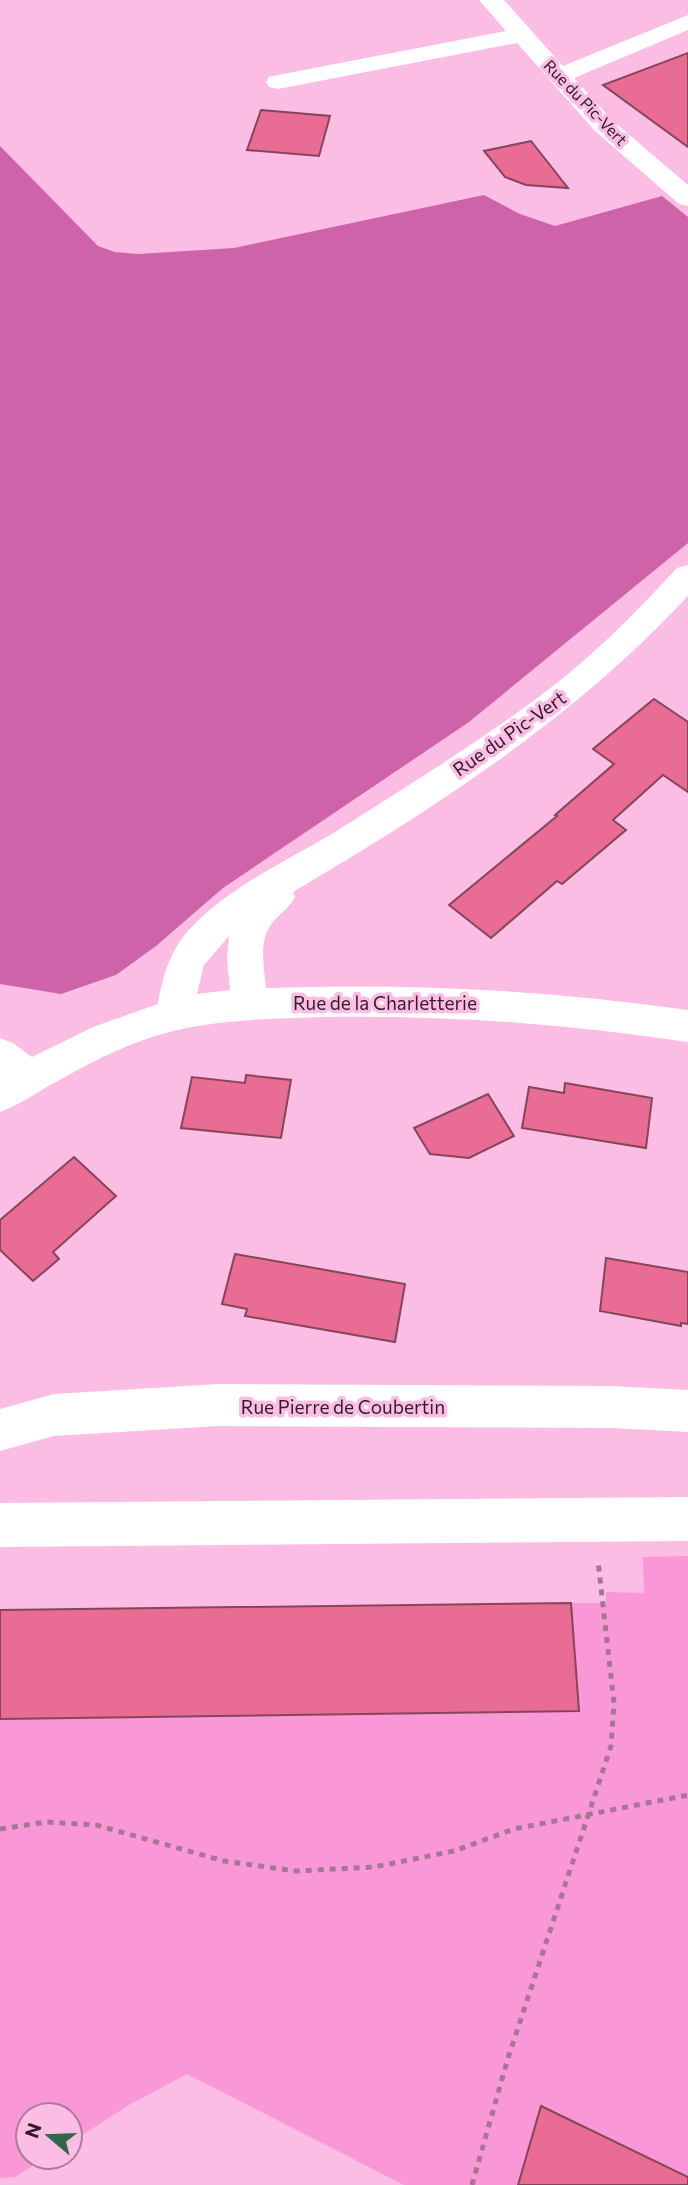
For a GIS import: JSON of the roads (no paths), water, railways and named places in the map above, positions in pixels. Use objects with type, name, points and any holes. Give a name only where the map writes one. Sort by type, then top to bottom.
[{"type":"street","name":"Rue du Pic-Vert","points":[[491,0],[604,125],[688,198]]},
{"type":"street","points":[[559,76],[688,22]]},
{"type":"street","points":[[278,82],[523,35]]},
{"type":"street","name":"Rue du Pic-Vert","points":[[176,1015],[183,969],[202,940],[231,914],[312,866],[503,739],[574,687],[638,630],[688,576]]},
{"type":"street","name":"Rue du Pic-Vert","points":[[250,1004],[246,968],[248,926],[263,906],[286,892],[312,866]]},
{"type":"street","name":"Rue de la Charletterie","points":[[15,1086],[87,1048],[138,1026],[176,1015],[250,1004],[379,1000],[494,1002],[562,1008],[688,1026]]},
{"type":"street","points":[[0,1054],[15,1086]]},
{"type":"street","name":"Rue Pierre de Coubertin","points":[[0,1430],[54,1415],[218,1405],[612,1407],[688,1411]]},
{"type":"street","points":[[0,1525],[688,1520]]}]
